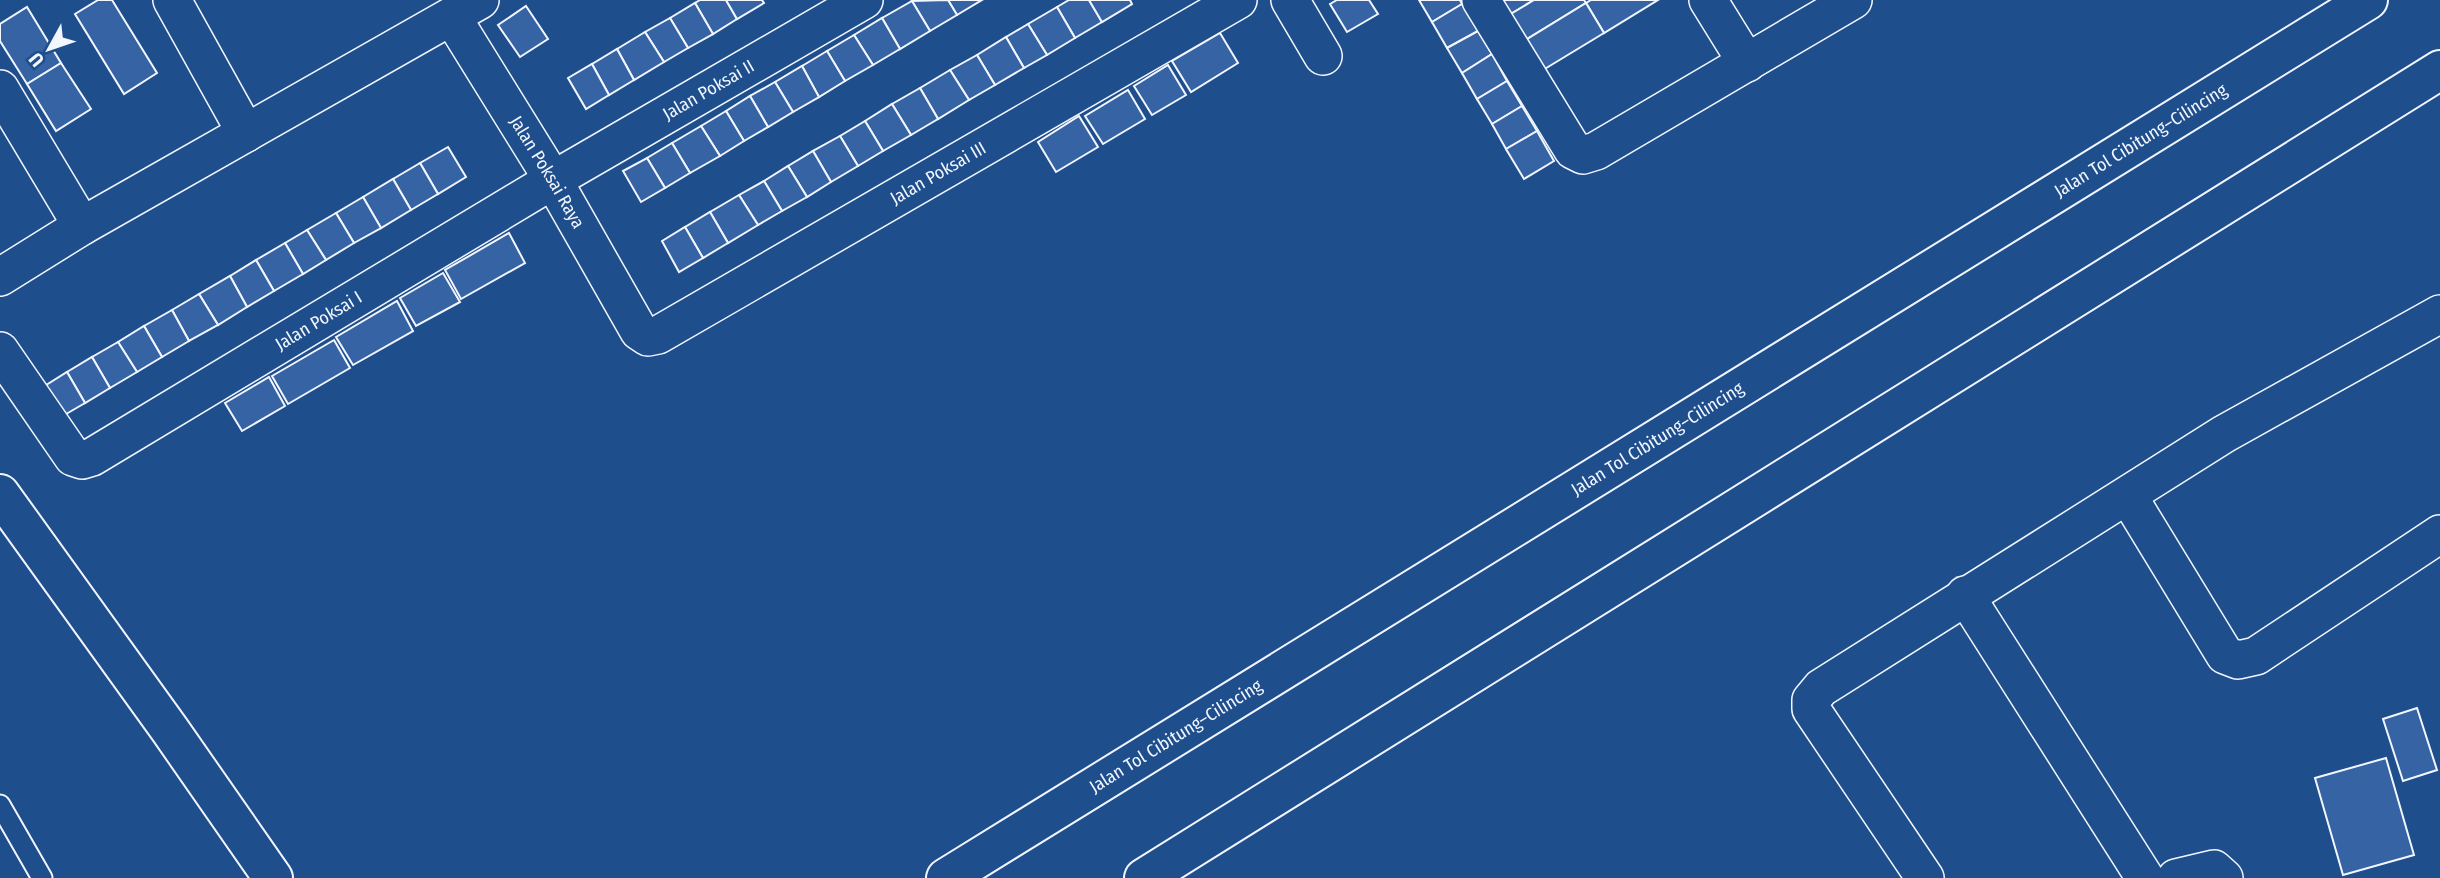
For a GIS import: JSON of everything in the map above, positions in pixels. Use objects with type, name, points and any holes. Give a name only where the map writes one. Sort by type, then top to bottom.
[{"type":"main road","name":"Jalan Tol Cibitung–Cilincing","points":[[946,878],[2368,0]]},
{"type":"main road","points":[[1144,878],[2440,70]]},
{"type":"main road","points":[[0,494],[273,878]]},
{"type":"street","points":[[172,0],[246,133]]},
{"type":"street","name":"Jalan Poksai II","points":[[553,180],[864,0]]},
{"type":"street","name":"Jalan Poksai III","points":[[639,331],[648,337],[658,335],[1238,0]]},
{"type":"street","points":[[1290,0],[1324,56]]},
{"type":"street","points":[[1481,0],[1573,150],[1583,155],[1596,151],[1853,0]]},
{"type":"street","points":[[1708,0],[1747,63]]},
{"type":"street","points":[[0,278],[82,226],[466,8]]},
{"type":"street","name":"Jalan Poksai Raya","points":[[466,8],[553,180],[639,331]]},
{"type":"street","points":[[0,89],[82,226]]},
{"type":"street","name":"Jalan Poksai I","points":[[0,351],[73,457],[82,460],[92,457],[553,180]]},
{"type":"street","points":[[1925,878],[1811,709],[1811,700],[1821,688],[2224,434],[2440,314]]},
{"type":"street","points":[[2128,496],[2225,655],[2238,660],[2256,656],[2440,534]]},
{"type":"street","points":[[1965,595],[2145,878]]},
{"type":"street","points":[[2176,878],[2214,869],[2224,878]]},
{"type":"lane","points":[[0,805],[42,878]]},
{"type":"building","points":[[98,0],[112,0],[157,73],[124,94],[75,14]]},
{"type":"building","points":[[700,0],[726,0],[737,19],[713,34],[695,3]]},
{"type":"building","points":[[726,0],[762,0],[764,3],[737,19]]},
{"type":"building","points":[[948,0],[982,0],[957,15]]},
{"type":"building","points":[[948,0],[957,15],[930,31],[912,1]]},
{"type":"building","points":[[1069,0],[1089,0],[1102,22],[1075,38],[1057,7]]},
{"type":"building","points":[[1089,0],[1130,0],[1132,4],[1102,22]]},
{"type":"building","points":[[1337,0],[1369,0],[1378,14],[1347,32],[1330,4]]},
{"type":"building","points":[[1419,0],[1460,0],[1462,4],[1432,22]]},
{"type":"building","points":[[1500,0],[1534,0],[1509,15]]},
{"type":"building","points":[[1534,0],[1584,0],[1586,3],[1524,41],[1509,15]]},
{"type":"building","points":[[1591,0],[1658,0],[1604,33],[1586,3]]},
{"type":"building","points":[[912,1],[930,31],[900,49],[882,18]]},
{"type":"building","points":[[695,3],[713,34],[688,48],[670,18]]},
{"type":"building","points":[[1586,3],[1604,33],[1543,70],[1524,41]]},
{"type":"building","points":[[1462,4],[1478,31],[1447,48],[1432,22]]},
{"type":"building","points":[[526,6],[548,39],[520,57],[498,25]]},
{"type":"building","points":[[27,7],[61,63],[27,84],[0,41],[0,24]]},
{"type":"building","points":[[1057,7],[1075,38],[1047,55],[1028,24]]},
{"type":"building","points":[[670,18],[688,48],[664,62],[645,32]]},
{"type":"building","points":[[882,18],[900,49],[873,65],[854,35]]},
{"type":"building","points":[[1028,24],[1047,55],[1024,68],[1006,37]]},
{"type":"building","points":[[1478,31],[1492,54],[1462,73],[1447,48]]},
{"type":"building","points":[[645,32],[664,62],[634,80],[617,49]]},
{"type":"building","points":[[1220,33],[1238,63],[1191,92],[1172,61]]},
{"type":"building","points":[[854,35],[873,65],[845,81],[827,51]]},
{"type":"building","points":[[1006,37],[1024,68],[995,85],[977,55]]},
{"type":"building","points":[[617,49],[634,80],[609,95],[592,64]]},
{"type":"building","points":[[827,51],[845,81],[819,97],[802,66]]},
{"type":"building","points":[[1492,54],[1507,81],[1477,99],[1462,73]]},
{"type":"building","points":[[977,55],[995,85],[969,100],[950,70]]},
{"type":"building","points":[[61,63],[91,109],[56,131],[27,84]]},
{"type":"building","points":[[592,64],[609,95],[586,109],[568,78]]},
{"type":"building","points":[[1168,65],[1186,95],[1152,115],[1134,86]]},
{"type":"building","points":[[802,66],[819,97],[793,112],[775,82]]},
{"type":"building","points":[[950,70],[969,100],[938,119],[920,88]]},
{"type":"building","points":[[1507,81],[1522,106],[1492,124],[1477,99]]},
{"type":"building","points":[[775,82],[793,112],[768,127],[750,96]]},
{"type":"building","points":[[920,88],[938,119],[911,135],[892,104]]},
{"type":"building","points":[[1128,90],[1145,119],[1103,144],[1085,116]]},
{"type":"building","points":[[750,96],[768,127],[744,141],[726,111]]},
{"type":"building","points":[[892,104],[911,135],[883,151],[865,121]]},
{"type":"building","points":[[1522,106],[1537,131],[1506,149],[1492,124]]},
{"type":"building","points":[[726,111],[744,141],[720,156],[701,126]]},
{"type":"building","points":[[1079,116],[1098,147],[1056,172],[1038,142]]},
{"type":"building","points":[[865,121],[883,151],[858,166],[840,136]]},
{"type":"building","points":[[701,126],[720,156],[690,173],[672,143]]},
{"type":"building","points":[[1537,131],[1554,161],[1524,179],[1506,149]]},
{"type":"building","points":[[840,136],[858,166],[831,182],[813,151]]},
{"type":"building","points":[[672,143],[690,173],[665,188],[647,158]]},
{"type":"building","points":[[448,147],[466,177],[438,194],[420,163]]},
{"type":"building","points":[[813,151],[831,182],[807,197],[788,166]]},
{"type":"building","points":[[647,158],[665,188],[641,202],[623,171]]},
{"type":"building","points":[[420,163],[438,194],[411,210],[393,179]]},
{"type":"building","points":[[788,166],[807,197],[782,211],[764,181]]},
{"type":"building","points":[[393,179],[411,210],[381,228],[363,197]]},
{"type":"building","points":[[764,181],[782,211],[758,225],[739,195]]},
{"type":"building","points":[[739,195],[758,225],[728,243],[710,212]]},
{"type":"building","points":[[363,197],[381,228],[354,243],[336,213]]},
{"type":"building","points":[[710,212],[728,243],[703,258],[685,227]]},
{"type":"building","points":[[336,213],[354,243],[326,260],[307,230]]},
{"type":"building","points":[[685,227],[703,258],[679,272],[662,241]]},
{"type":"building","points":[[307,230],[326,260],[303,274],[285,243]]},
{"type":"building","points":[[509,233],[525,263],[461,299],[445,270]]},
{"type":"building","points":[[285,243],[303,274],[274,291],[256,260]]},
{"type":"building","points":[[256,260],[274,291],[247,307],[230,276]]},
{"type":"building","points":[[443,273],[460,302],[416,326],[400,298]]},
{"type":"building","points":[[230,276],[247,307],[218,325],[199,294]]},
{"type":"building","points":[[199,294],[218,325],[189,341],[172,310]]},
{"type":"building","points":[[397,301],[413,331],[353,365],[336,337]]},
{"type":"building","points":[[172,310],[189,341],[162,357],[144,326]]},
{"type":"building","points":[[144,326],[162,357],[137,372],[118,342]]},
{"type":"building","points":[[334,340],[350,368],[288,404],[272,376]]},
{"type":"building","points":[[118,342],[137,372],[110,388],[92,357]]},
{"type":"building","points":[[92,357],[110,388],[85,403],[67,372]]},
{"type":"building","points":[[67,372],[85,403],[61,417],[43,387]]},
{"type":"building","points":[[269,377],[285,406],[242,431],[225,403]]},
{"type":"building","points":[[2417,708],[2437,770],[2403,781],[2383,719]]},
{"type":"building","points":[[2386,758],[2414,855],[2343,875],[2315,778]]}]
